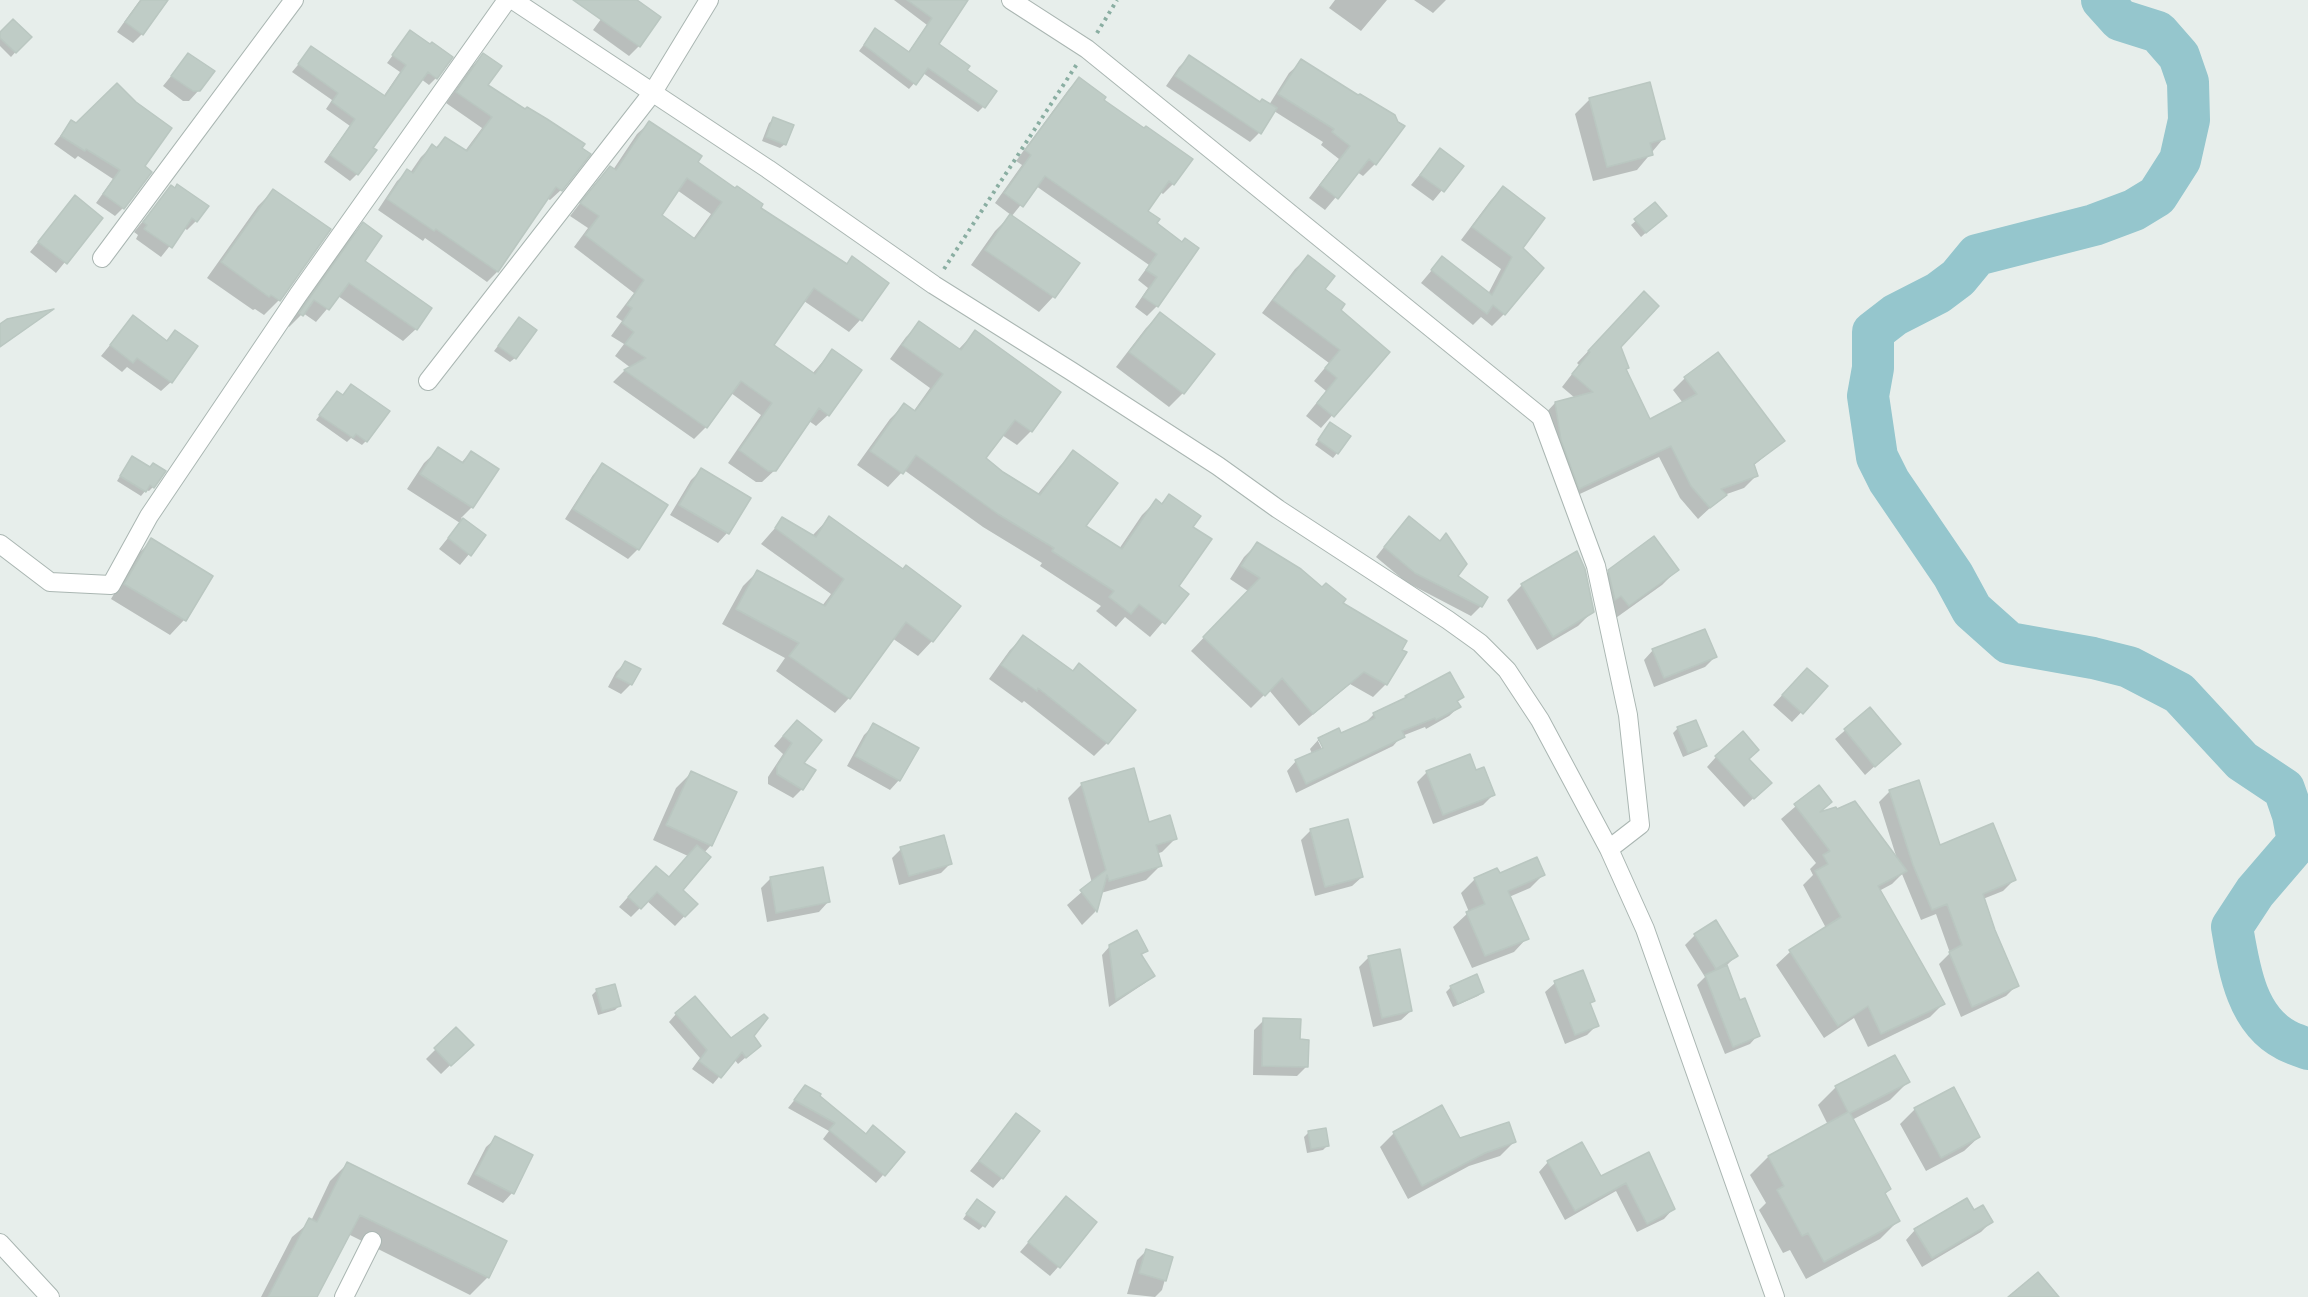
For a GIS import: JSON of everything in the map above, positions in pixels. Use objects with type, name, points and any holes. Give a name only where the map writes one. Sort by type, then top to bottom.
[{"type":"street","points":[[102,258],[294,0]]},
{"type":"street","points":[[0,544],[50,582],[111,585],[149,516],[298,295],[507,0]]},
{"type":"street","points":[[513,0],[653,92],[934,285],[1208,460],[1480,643],[1507,670],[1540,720],[1609,849],[1645,929],[1774,1297]]},
{"type":"street","points":[[428,381],[653,92],[710,0]]},
{"type":"street","points":[[1011,0],[1087,49],[1541,417],[1596,566],[1628,715],[1640,825],[1609,849]]},
{"type":"street","points":[[344,1297],[372,1241]]},
{"type":"street","points":[[0,1243],[50,1297]]},
{"type":"path","points":[[934,285],[1117,0]]},
{"type":"building","points":[[141,0],[168,0],[143,35],[125,22]]},
{"type":"building","points":[[573,0],[637,0],[661,17],[640,47]]},
{"type":"building","points":[[907,0],[968,0],[939,44],[970,66],[967,70],[997,91],[985,108],[928,68],[916,85],[864,45],[875,28],[909,52],[932,18]]},
{"type":"building","points":[[13,19],[32,37],[16,53],[0,38],[0,32]]},
{"type":"building","points":[[410,30],[453,57],[437,79],[428,72],[373,148],[377,150],[358,175],[330,155],[355,119],[332,102],[338,93],[298,64],[311,46],[385,96],[406,65],[392,55]]},
{"type":"building","points":[[188,53],[215,71],[200,91],[193,91],[171,76]]},
{"type":"building","points":[[483,53],[502,66],[488,85],[585,144],[582,148],[591,154],[562,191],[556,187],[498,272],[436,229],[434,231],[387,199],[407,169],[413,173],[432,144],[437,148],[445,137],[467,151],[492,117],[456,92]]},
{"type":"building","points":[[1189,55],[1260,102],[1262,99],[1277,108],[1261,134],[1175,76]]},
{"type":"building","points":[[1301,59],[1395,115],[1398,122],[1405,126],[1376,165],[1369,159],[1338,199],[1320,185],[1350,146],[1332,132],[1334,129],[1278,94]]},
{"type":"building","points":[[1079,77],[1106,97],[1104,100],[1193,159],[1174,185],[1169,181],[1148,211],[1160,219],[1157,223],[1182,242],[1185,238],[1199,248],[1158,307],[1143,297],[1157,277],[1146,270],[1157,254],[1045,176],[1023,207],[1004,193],[1031,155],[1025,150]]},
{"type":"building","points":[[1650,82],[1665,139],[1650,143],[1653,155],[1607,167],[1589,98]]},
{"type":"building","points":[[117,83],[136,102],[172,128],[145,166],[152,172],[124,209],[103,194],[120,170],[61,136],[71,120],[76,123]]},
{"type":"building","points":[[773,117],[794,125],[786,145],[766,137]]},
{"type":"building","points":[[649,121],[702,156],[698,162],[763,204],[761,208],[847,264],[852,256],[889,283],[862,321],[814,288],[774,345],[815,374],[832,349],[862,370],[829,416],[819,408],[776,471],[768,471],[739,450],[772,403],[741,381],[707,428],[624,370],[646,358],[625,344],[634,332],[622,323],[632,308],[627,305],[644,280],[585,235],[599,216],[580,203],[610,166],[616,170]],"holes":[[[687,178],[722,202],[695,239],[662,215]]]},
{"type":"building","points":[[1440,148],[1464,166],[1444,192],[1420,175]]},
{"type":"building","points":[[177,184],[209,206],[197,222],[192,218],[172,248],[144,229],[147,225],[143,222],[171,185],[175,188]]},
{"type":"building","points":[[1503,186],[1545,218],[1523,248],[1544,268],[1505,315],[1493,305],[1487,314],[1431,270],[1442,256],[1492,295],[1512,257],[1472,227]]},
{"type":"building","points":[[273,189],[331,229],[280,301],[271,295],[269,297],[221,262]]},
{"type":"building","points":[[75,195],[103,218],[67,264],[38,242]]},
{"type":"building","points":[[1655,202],[1667,216],[1646,233],[1634,219]]},
{"type":"building","points":[[1010,214],[1080,263],[1055,298],[985,250]]},
{"type":"building","points":[[363,222],[382,236],[365,261],[432,308],[417,330],[349,283],[329,310],[314,300],[303,316],[299,313]]},
{"type":"building","points":[[1308,255],[1335,276],[1325,289],[1345,304],[1341,310],[1390,352],[1334,417],[1317,403],[1337,378],[1325,368],[1340,350],[1273,300]]},
{"type":"building","points":[[1644,291],[1659,306],[1621,347],[1629,368],[1626,369],[1650,419],[1697,394],[1684,377],[1718,352],[1785,441],[1754,464],[1758,476],[1721,489],[1727,495],[1710,508],[1691,486],[1671,446],[1579,489],[1561,440],[1555,402],[1593,392],[1572,374],[1590,352],[1588,351]]},
{"type":"building","points":[[54,309],[0,347],[0,324],[7,319]]},
{"type":"building","points":[[1160,312],[1215,354],[1184,394],[1129,352]]},
{"type":"building","points":[[133,315],[167,341],[175,330],[198,346],[172,383],[137,358],[133,363],[110,345]]},
{"type":"building","points":[[519,317],[537,330],[516,359],[498,346]]},
{"type":"building","points":[[919,321],[961,350],[975,330],[1061,392],[1032,432],[1015,420],[986,458],[1003,472],[1040,495],[1073,450],[1118,483],[1086,526],[1122,549],[1156,499],[1162,504],[1169,494],[1201,516],[1193,527],[1212,539],[1179,586],[1189,594],[1165,624],[1139,604],[1131,614],[1109,597],[1114,591],[1052,551],[1054,548],[998,514],[916,455],[903,474],[870,451],[904,403],[915,411],[943,374],[902,345]]},
{"type":"building","points":[[351,384],[390,411],[367,442],[356,434],[353,438],[319,415],[337,391],[343,395]]},
{"type":"building","points":[[1330,422],[1351,436],[1338,454],[1318,440]]},
{"type":"building","points":[[438,447],[463,463],[471,451],[499,469],[473,508],[420,474]]},
{"type":"building","points":[[132,456],[150,467],[153,463],[166,471],[154,488],[150,485],[146,492],[120,476]]},
{"type":"building","points":[[602,463],[668,505],[639,550],[573,509]]},
{"type":"building","points":[[701,468],[751,498],[729,534],[679,505]]},
{"type":"building","points":[[829,516],[903,569],[906,565],[961,606],[933,642],[906,622],[850,699],[789,656],[799,643],[736,609],[757,570],[825,606],[844,579],[775,528],[782,517],[816,537]]},
{"type":"building","points":[[1409,516],[1440,541],[1446,533],[1467,564],[1458,576],[1488,597],[1482,607],[1415,573],[1384,547]]},
{"type":"building","points":[[463,518],[486,535],[471,556],[448,538]]},
{"type":"building","points":[[1654,536],[1679,570],[1629,606],[1621,596],[1615,600],[1608,570]]},
{"type":"building","points":[[151,538],[213,576],[186,621],[124,584]]},
{"type":"building","points":[[1257,542],[1301,569],[1322,587],[1326,583],[1346,599],[1343,603],[1407,641],[1402,650],[1407,652],[1387,685],[1364,672],[1313,714],[1282,678],[1265,696],[1203,637],[1260,578],[1241,566]]},
{"type":"building","points":[[1577,551],[1585,569],[1594,612],[1553,637],[1521,584]]},
{"type":"building","points":[[1705,629],[1717,657],[1664,678],[1652,649]]},
{"type":"building","points":[[1023,635],[1073,671],[1079,663],[1136,710],[1108,744],[1038,688],[1037,691],[1001,665]]},
{"type":"building","points":[[625,661],[641,669],[632,685],[616,677]]},
{"type":"building","points":[[1807,668],[1828,686],[1803,714],[1782,695]]},
{"type":"building","points":[[1450,672],[1464,697],[1457,701],[1461,707],[1436,720],[1435,718],[1402,731],[1405,737],[1306,784],[1295,760],[1323,748],[1318,738],[1339,728],[1341,733],[1375,718],[1373,713],[1407,697],[1405,696]]},
{"type":"building","points":[[1870,707],[1901,744],[1875,767],[1844,729]]},
{"type":"building","points":[[797,720],[822,740],[804,763],[816,770],[803,790],[777,774],[777,766],[792,743],[783,736]]},
{"type":"building","points":[[1696,720],[1707,746],[1688,753],[1677,727]]},
{"type":"building","points":[[873,723],[919,748],[900,781],[855,756]]},
{"type":"building","points":[[1743,731],[1759,750],[1749,759],[1772,783],[1754,799],[1715,756]]},
{"type":"building","points":[[1470,754],[1476,770],[1484,767],[1495,795],[1443,815],[1426,771]]},
{"type":"building","points":[[1134,768],[1149,822],[1170,815],[1177,839],[1156,845],[1162,866],[1109,881],[1107,875],[1097,912],[1080,890],[1106,870],[1081,783]]},
{"type":"building","points":[[691,771],[737,792],[712,846],[666,825]]},
{"type":"building","points":[[1919,780],[1940,845],[1993,823],[2016,880],[1983,894],[1995,930],[2019,986],[1972,1007],[1949,952],[1962,945],[1947,904],[1932,910],[1913,865],[1889,790]]},
{"type":"building","points":[[1819,785],[1832,802],[1820,812],[1836,807],[1837,809],[1855,801],[1907,871],[1878,886],[1945,1004],[1881,1034],[1868,1006],[1838,1026],[1789,950],[1841,917],[1815,871],[1828,864],[1823,855],[1830,851],[1794,804]]},
{"type":"building","points":[[1348,819],[1363,877],[1325,887],[1310,829]]},
{"type":"building","points":[[944,835],[952,864],[909,876],[900,847]]},
{"type":"building","points":[[697,845],[711,857],[683,890],[698,904],[685,917],[657,892],[641,909],[628,897],[656,866],[669,877]]},
{"type":"building","points":[[1537,857],[1545,875],[1508,891],[1529,939],[1485,956],[1466,912],[1485,904],[1474,878],[1497,868],[1500,873]]},
{"type":"building","points":[[823,867],[830,902],[776,913],[770,877]]},
{"type":"building","points":[[1716,920],[1738,956],[1716,969],[1694,934]]},
{"type":"building","points":[[1137,930],[1148,951],[1141,954],[1155,976],[1116,1000],[1109,945]]},
{"type":"building","points":[[1400,949],[1412,1011],[1382,1018],[1368,956]]},
{"type":"building","points":[[1727,965],[1740,1000],[1745,998],[1760,1036],[1733,1047],[1705,975]]},
{"type":"building","points":[[1583,970],[1595,1001],[1590,1003],[1599,1026],[1575,1035],[1554,981]]},
{"type":"building","points":[[1477,974],[1484,992],[1458,1004],[1450,986]]},
{"type":"building","points":[[615,984],[621,1006],[602,1011],[596,989]]},
{"type":"building","points":[[695,996],[731,1038],[764,1014],[768,1018],[754,1036],[761,1046],[746,1058],[742,1052],[721,1078],[699,1061],[707,1050],[675,1013]]},
{"type":"building","points":[[1263,1018],[1301,1019],[1300,1039],[1309,1040],[1308,1067],[1262,1066]]},
{"type":"building","points":[[456,1027],[474,1045],[451,1066],[434,1048]]},
{"type":"building","points":[[1895,1055],[1910,1082],[1850,1113],[1891,1189],[1885,1193],[1900,1221],[1824,1262],[1808,1233],[1802,1236],[1777,1190],[1784,1186],[1768,1156],[1848,1112],[1835,1086]]},
{"type":"building","points":[[805,1085],[821,1094],[820,1096],[866,1134],[873,1125],[905,1152],[885,1176],[829,1130],[835,1123],[794,1100]]},
{"type":"building","points":[[1954,1087],[1980,1137],[1941,1158],[1914,1108]]},
{"type":"building","points":[[1442,1105],[1460,1138],[1509,1122],[1516,1142],[1485,1153],[1422,1186],[1393,1132]]},
{"type":"building","points":[[1016,1113],[1040,1131],[1003,1179],[979,1161]]},
{"type":"building","points":[[1326,1128],[1329,1146],[1311,1149],[1308,1131]]},
{"type":"building","points":[[495,1136],[533,1155],[514,1194],[475,1174]]},
{"type":"building","points":[[1582,1142],[1601,1176],[1649,1152],[1675,1209],[1647,1224],[1626,1183],[1575,1211],[1547,1161]]},
{"type":"building","points":[[347,1162],[507,1241],[489,1278],[360,1215],[317,1297],[268,1297],[309,1218],[317,1222]]},
{"type":"building","points":[[1066,1196],[1097,1222],[1060,1268],[1028,1242]]},
{"type":"building","points":[[1967,1198],[1974,1210],[1983,1205],[1993,1222],[1932,1258],[1914,1229]]},
{"type":"building","points":[[977,1199],[995,1212],[985,1227],[966,1214]]},
{"type":"building","points":[[1146,1249],[1173,1257],[1166,1281],[1139,1273]]},
{"type":"building","points":[[2038,1272],[2059,1297],[2008,1297]]},
{"type":"waterway","points":[[2102,0],[2120,20],[2158,32],[2179,56],[2188,82],[2189,120],[2180,160],[2157,196],[2134,210],[2094,225],[1977,255],[1958,278],[1938,293],[1895,315],[1873,332],[1873,368],[1868,396],[1877,457],[1889,481],[1953,575],[1972,610],[2009,643],[2129,667],[2179,693],[2242,761],[2284,789],[2293,815],[2298,842],[2255,892],[2232,927],[2242,975],[2253,1006],[2272,1031],[2308,1049]]}]
